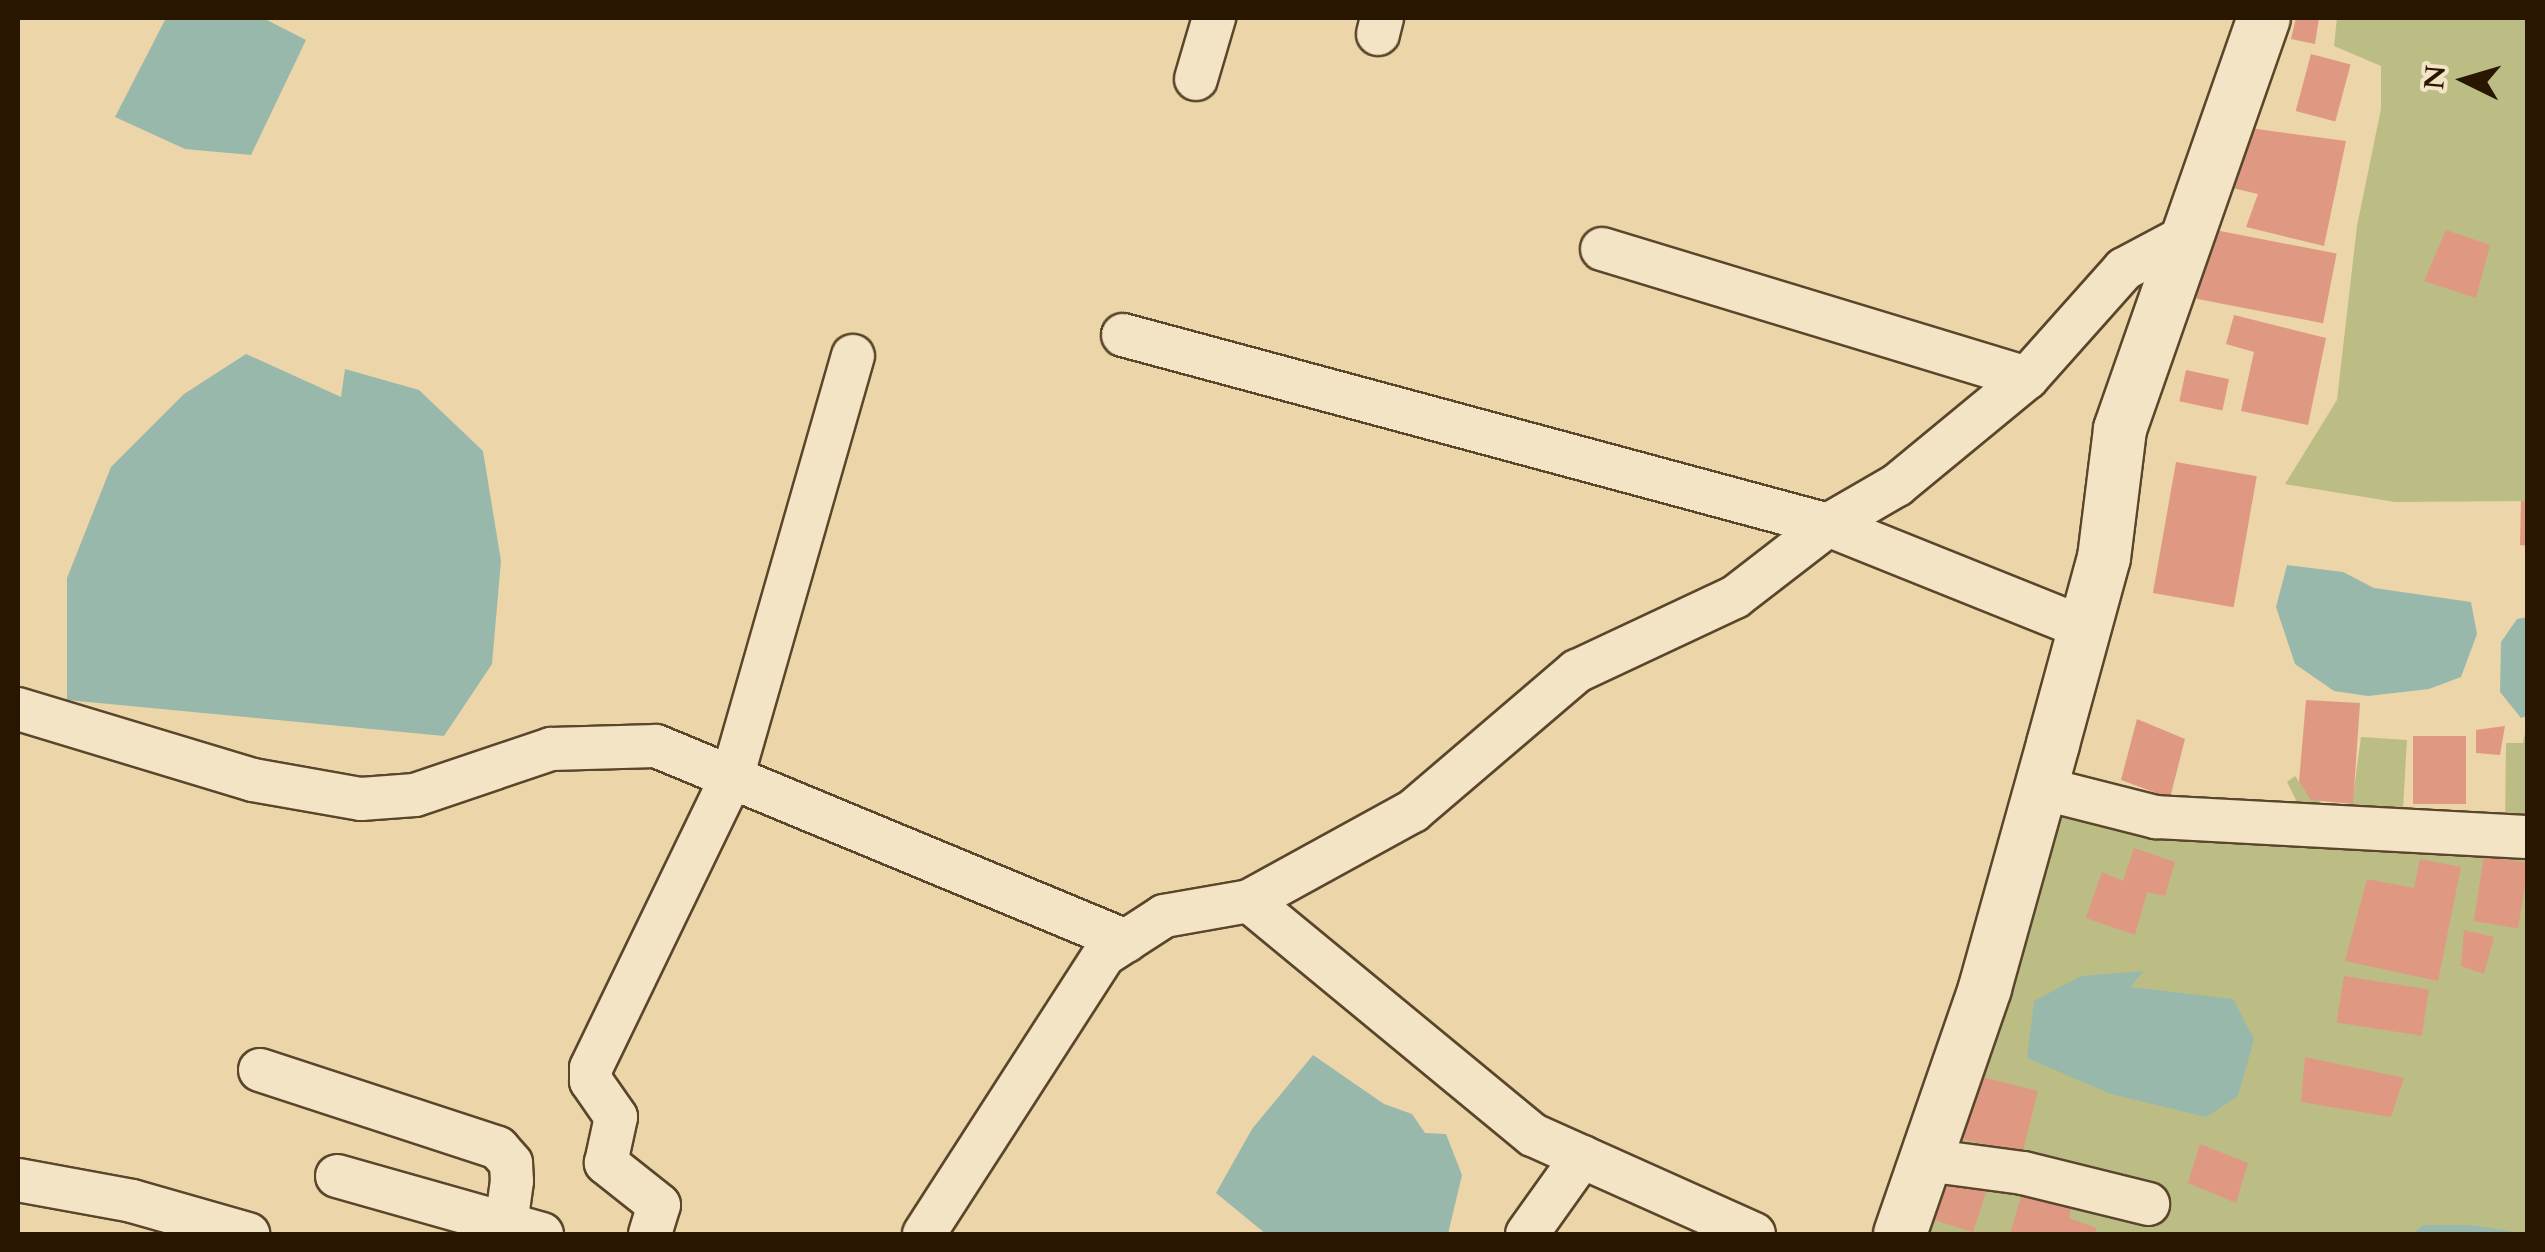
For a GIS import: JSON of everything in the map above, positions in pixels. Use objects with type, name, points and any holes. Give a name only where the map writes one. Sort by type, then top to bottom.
[{"type":"street","points":[[1196,79],[1214,18]]},
{"type":"street","points":[[1900,1234],[1985,988],[2104,558],[2120,429],[2190,234],[2228,106],[2264,18]]},
{"type":"street","points":[[924,1234],[1104,955],[1164,916],[1249,901],[1413,811],[1576,671],[1735,597],[1828,525],[1898,484],[2026,378],[2124,269],[2190,234]]},
{"type":"street","points":[[1602,249],[2026,378]]},
{"type":"street","points":[[1123,335],[1828,525],[2084,628]]},
{"type":"street","points":[[650,1234],[660,1205],[606,1163],[616,1117],[591,1080],[591,1068],[733,774],[854,356]]},
{"type":"street","points":[[18,708],[253,780],[361,799],[415,795],[551,750],[606,742],[656,746],[733,774],[1126,940]]},
{"type":"street","points":[[2041,788],[2156,817],[2528,838]]},
{"type":"street","points":[[1249,901],[1533,1135],[1754,1234]]},
{"type":"street","points":[[260,1070],[498,1148],[510,1163],[524,1229],[337,1176]]},
{"type":"street","points":[[1526,1234],[1582,1157]]},
{"type":"street","points":[[1926,1160],[2023,1173],[2148,1204]]},
{"type":"street","points":[[18,1180],[126,1218],[248,1234]]},
{"type":"green space","points":[[2337,18],[2527,18],[2527,501],[2395,502],[2285,484],[2337,400],[2357,226],[2381,109],[2381,66],[2334,46]]},
{"type":"green space","points":[[2527,724],[2527,835],[2505,834],[2506,743],[2523,743]]},
{"type":"green space","points":[[2361,737],[2407,740],[2402,826],[2298,804],[2287,782],[2295,776],[2311,799],[2320,800],[2319,808],[2352,804]]},
{"type":"green space","points":[[2041,788],[2527,838],[2527,1234],[1897,1234]]},
{"type":"shaded area","points":[[166,18],[263,18],[306,40],[251,155],[185,149],[115,117]]},
{"type":"shaded area","points":[[246,354],[341,397],[345,369],[419,390],[483,451],[501,561],[492,664],[444,736],[67,700],[67,578],[111,467],[184,394]]},
{"type":"shaded area","points":[[2287,565],[2343,572],[2374,588],[2471,602],[2477,634],[2461,677],[2429,689],[2368,696],[2334,691],[2295,664],[2276,607]]},
{"type":"shaded area","points":[[2527,617],[2527,716],[2521,718],[2500,692],[2501,642],[2517,619]]},
{"type":"shaded area","points":[[2144,971],[2130,987],[2233,999],[2254,1039],[2238,1096],[2206,1117],[2111,1094],[2027,1058],[2034,1001],[2081,976]]},
{"type":"shaded area","points":[[1313,1055],[1384,1104],[1412,1114],[1425,1133],[1446,1134],[1462,1175],[1448,1234],[1266,1234],[1216,1193],[1252,1129]]},
{"type":"shaded area","points":[[2424,1225],[2471,1225],[2527,1234],[2411,1234]]},
{"type":"building","points":[[2296,18],[2319,18],[2315,44],[2291,39]]},
{"type":"building","points":[[2311,54],[2351,65],[2335,122],[2296,111]]},
{"type":"building","points":[[2242,127],[2346,141],[2324,246],[2246,227],[2258,194],[2224,186]]},
{"type":"building","points":[[2210,229],[2337,254],[2323,323],[2196,299]]},
{"type":"building","points":[[2446,230],[2490,245],[2476,298],[2424,281]]},
{"type":"building","points":[[2234,315],[2326,338],[2308,425],[2241,411],[2254,352],[2226,344]]},
{"type":"building","points":[[2186,370],[2229,379],[2222,410],[2179,401]]},
{"type":"building","points":[[2176,462],[2257,476],[2234,607],[2153,593]]},
{"type":"building","points":[[2521,501],[2528,501],[2528,546],[2520,545]]},
{"type":"building","points":[[2306,700],[2360,703],[2353,804],[2311,800],[2299,782]]},
{"type":"building","points":[[2137,719],[2185,739],[2170,798],[2121,780]]},
{"type":"building","points":[[2505,726],[2500,755],[2476,753],[2476,730]]},
{"type":"building","points":[[2413,736],[2466,736],[2466,804],[2413,804]]},
{"type":"building","points":[[2134,848],[2175,862],[2165,896],[2147,892],[2135,935],[2086,918],[2102,872],[2123,881]]},
{"type":"building","points":[[2484,856],[2528,863],[2518,928],[2474,921]]},
{"type":"building","points":[[2420,859],[2461,867],[2438,981],[2345,961],[2367,879],[2414,888]]},
{"type":"building","points":[[2464,930],[2494,937],[2484,974],[2461,966]]},
{"type":"building","points":[[2344,976],[2429,989],[2422,1036],[2337,1022]]},
{"type":"building","points":[[2305,1057],[2404,1078],[2391,1117],[2301,1102]]},
{"type":"building","points":[[1966,1073],[2038,1091],[2022,1154],[1950,1136]]},
{"type":"building","points":[[2200,1144],[2248,1163],[2236,1203],[2188,1183]]},
{"type":"building","points":[[1946,1173],[1988,1187],[1973,1232],[1931,1219]]},
{"type":"building","points":[[2024,1186],[2073,1196],[2069,1218],[2096,1228],[2095,1234],[2010,1234]]}]
